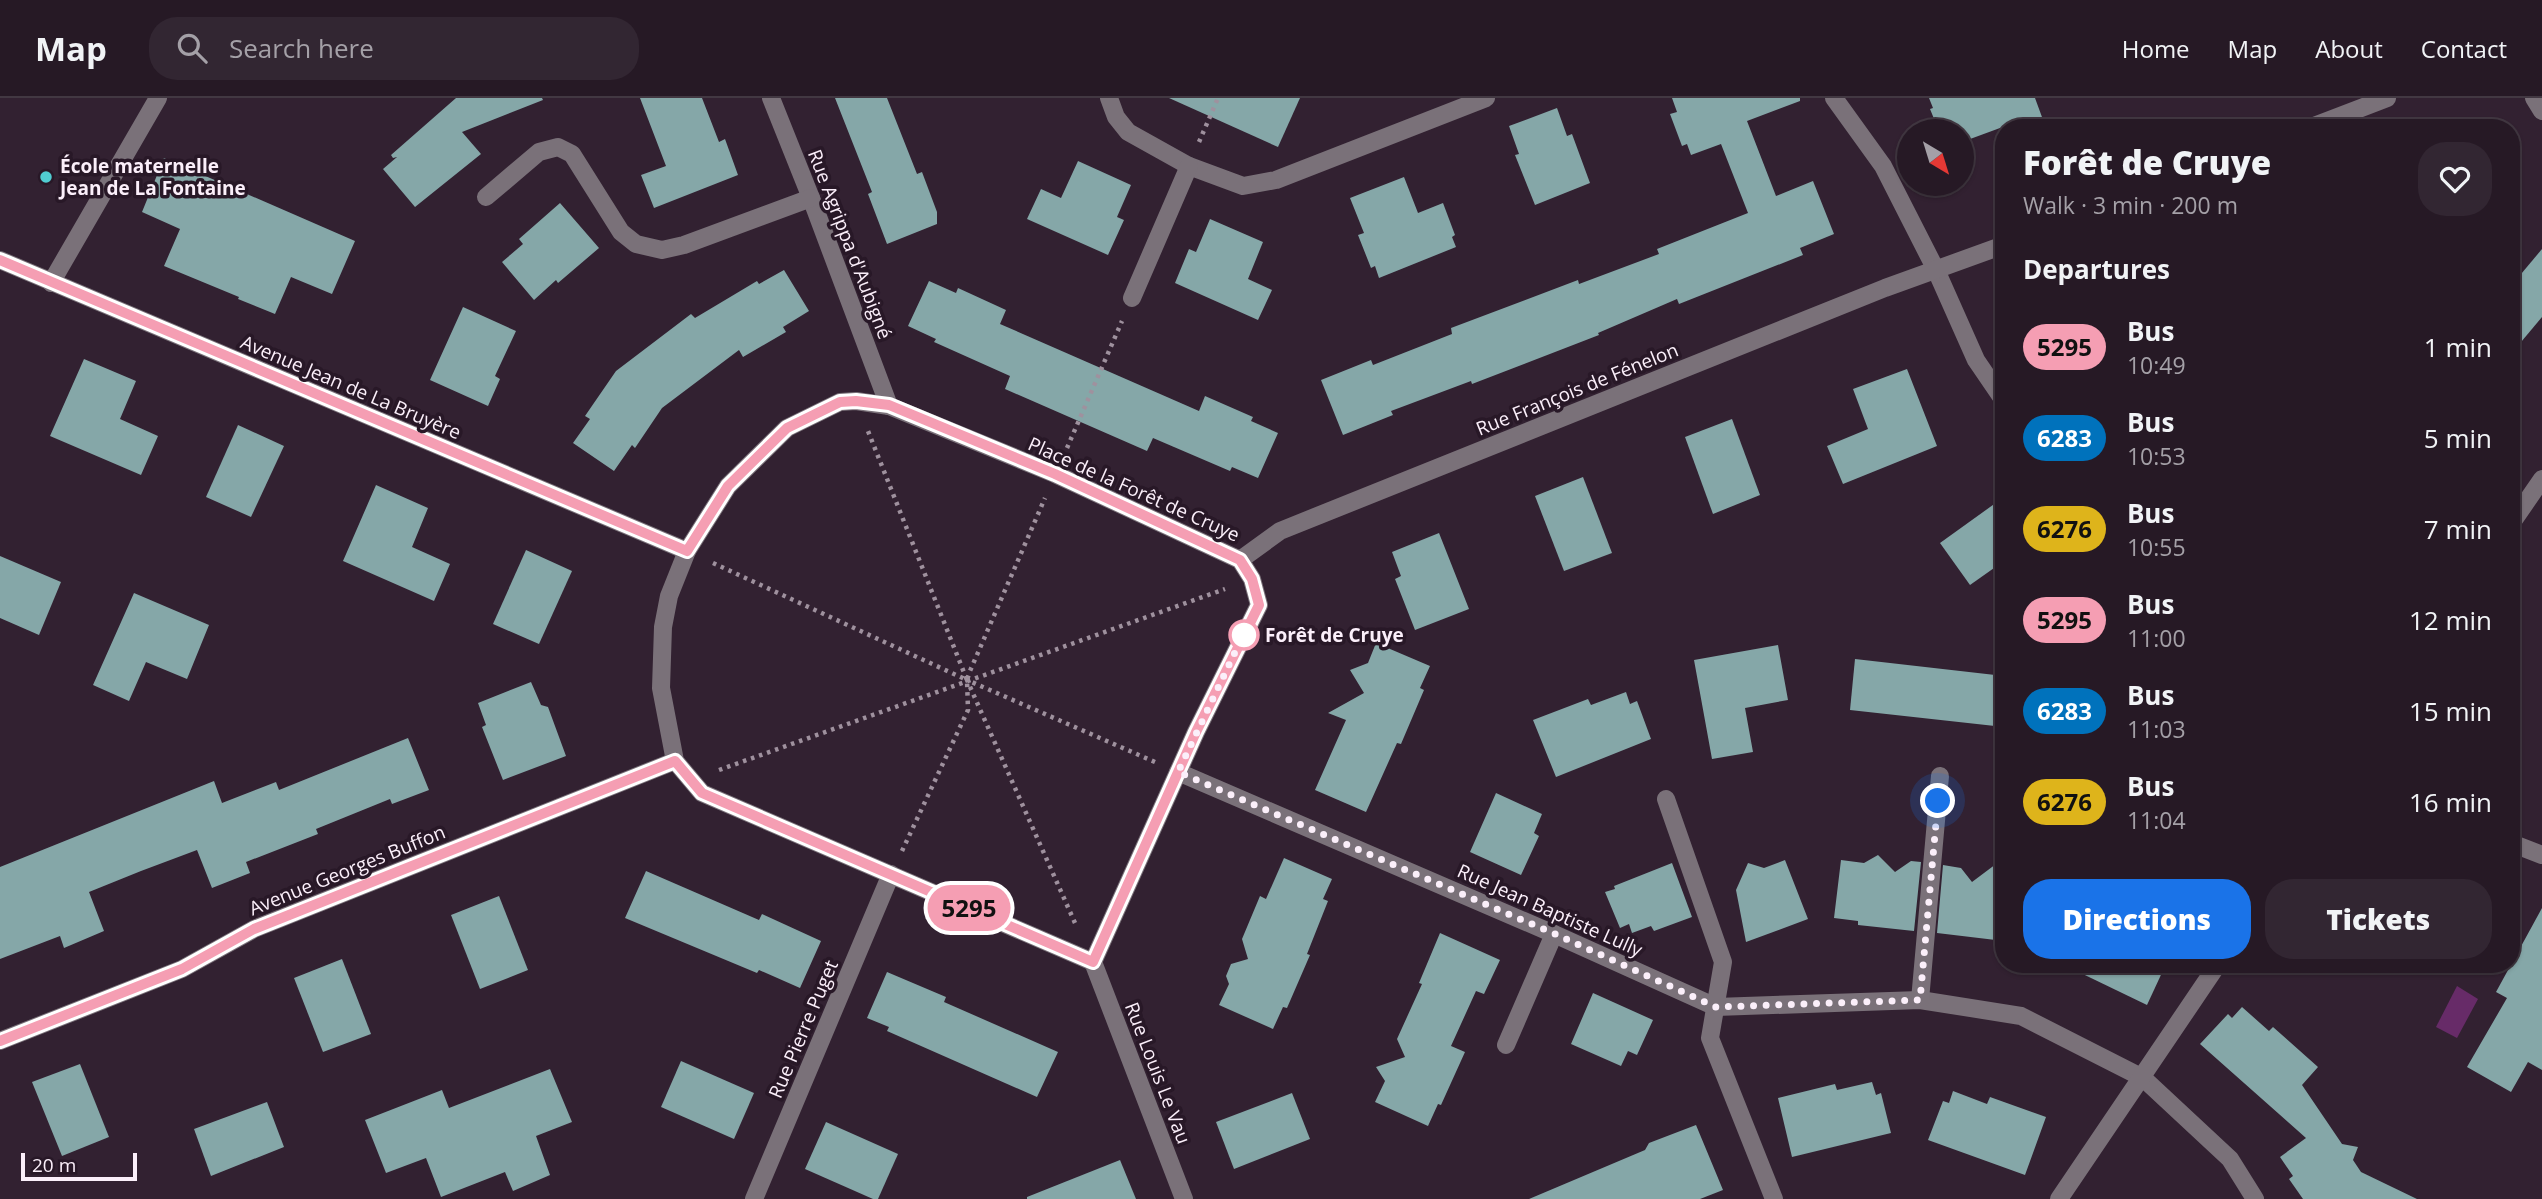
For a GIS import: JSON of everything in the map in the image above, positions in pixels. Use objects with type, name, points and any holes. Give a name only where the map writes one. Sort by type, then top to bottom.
[{"type":"street","points":[[51,283],[158,98]]},
{"type":"street","name":"Rue Agrippa d'Aubigné","points":[[771,98],[889,405]]},
{"type":"street","points":[[1109,98],[1116,117],[1128,132],[1189,166],[1243,186],[1276,180],[1486,98]]},
{"type":"street","points":[[1834,98],[1883,166],[1936,270],[1976,360],[1995,388]]},
{"type":"street","points":[[2332,119],[2387,98]]},
{"type":"street","points":[[2534,98],[2542,111]]},
{"type":"street","points":[[486,197],[539,152],[558,147],[572,154],[621,232],[636,244],[662,250],[684,245],[811,198]]},
{"type":"street","points":[[1132,298],[1189,166]]},
{"type":"street","name":"Rue François de Fénelon","points":[[1240,560],[1280,531],[1872,293],[1995,248]]},
{"type":"street","name":"Avenue Jean de La Bruyère","points":[[0,260],[687,551]]},
{"type":"street","name":"Place de la Forêt de Cruye","points":[[675,761],[661,688],[663,627],[669,596],[687,551],[728,486],[787,428],[840,402],[889,405],[1055,474],[1240,560],[1252,579],[1259,605],[1178,772],[1093,962]]},
{"type":"street","points":[[2520,511],[2542,479]]},
{"type":"street","points":[[675,761],[702,793],[1093,962]]},
{"type":"street","name":"Avenue Georges Buffon","points":[[0,1041],[182,969],[254,929],[675,761]]},
{"type":"street","name":"Rue Jean Baptiste Lully","points":[[1178,772],[1555,934],[1716,1007]]},
{"type":"street","points":[[1920,1000],[1940,776]]},
{"type":"street","points":[[1666,799],[1723,962],[1710,1038],[1774,1199]]},
{"type":"street","points":[[2520,846],[2542,855]]},
{"type":"street","name":"Rue Pierre Puget","points":[[754,1199],[891,874]]},
{"type":"street","points":[[1506,1045],[1555,934]]},
{"type":"street","name":"Rue Louis Le Vau","points":[[1093,962],[1184,1199]]},
{"type":"street","points":[[2059,1199],[2212,973]]},
{"type":"street","points":[[1716,1007],[1920,1000],[2021,1016],[2143,1078],[2230,1159],[2255,1199]]},
{"type":"path","points":[[1189,166],[1218,98]]},
{"type":"path","points":[[891,874],[968,710],[967,680],[1132,298]]},
{"type":"path","points":[[856,401],[967,680],[1093,962]]},
{"type":"path","points":[[687,551],[967,680],[1178,772]]},
{"type":"path","points":[[692,780],[1252,579]]},
{"type":"shaded area","points":[[2457,986],[2478,999],[2457,1038],[2436,1027]]},
{"type":"building","points":[[456,98],[543,100],[462,132],[481,154],[415,207],[383,169],[397,157],[393,158],[391,155]]},
{"type":"building","points":[[640,98],[702,98],[719,142],[725,139],[738,175],[654,208],[641,175],[666,166]]},
{"type":"building","points":[[835,98],[887,98],[917,174],[922,172],[937,212],[937,224],[887,244],[868,194],[872,192]]},
{"type":"building","points":[[1169,98],[1300,98],[1278,147]]},
{"type":"building","points":[[1672,98],[1800,98],[1800,101],[1747,121],[1776,196],[1813,181],[1834,234],[1800,248],[1803,255],[1679,304],[1677,299],[1598,333],[1599,335],[1472,384],[1471,381],[1391,411],[1393,415],[1343,435],[1321,380],[1371,360],[1373,365],[1452,334],[1451,328],[1578,280],[1579,284],[1659,254],[1657,249],[1748,213],[1721,144],[1691,155],[1687,144],[1682,146],[1670,114],[1677,112]]},
{"type":"building","points":[[1929,98],[2035,98],[2043,119],[1995,119],[1995,130],[1974,138],[1974,119],[1934,119],[1930,109],[1933,108]]},
{"type":"building","points":[[1557,108],[1567,136],[1572,134],[1590,183],[1535,205],[1515,155],[1519,154],[1509,126]]},
{"type":"building","points":[[164,158],[355,241],[332,294],[291,277],[275,314],[164,266],[180,229],[142,212]]},
{"type":"building","points":[[1078,161],[1131,185],[1117,217],[1124,220],[1108,255],[1027,219],[1041,189],[1061,198]]},
{"type":"building","points":[[1404,177],[1418,213],[1443,203],[1455,235],[1452,237],[1456,247],[1379,278],[1375,266],[1371,268],[1358,235],[1364,233],[1350,198]]},
{"type":"building","points":[[560,203],[599,248],[534,300],[502,262],[523,244],[519,239]]},
{"type":"building","points":[[1210,219],[1263,242],[1248,279],[1272,290],[1258,320],[1175,283],[1189,249],[1196,252]]},
{"type":"building","points":[[2542,249],[2542,317],[2520,343],[2520,275]]},
{"type":"building","points":[[784,270],[809,311],[783,327],[786,332],[743,357],[739,350],[662,408],[635,448],[632,445],[614,471],[573,443],[590,419],[585,416],[616,371],[691,314],[695,318],[757,281],[759,284]]},
{"type":"building","points":[[929,281],[956,293],[958,288],[1006,310],[1000,324],[1199,411],[1205,396],[1253,417],[1251,421],[1278,433],[1258,478],[1232,467],[1230,471],[1153,438],[1147,451],[1005,389],[1010,376],[934,342],[936,339],[908,326]]},
{"type":"building","points":[[463,307],[516,331],[495,376],[500,379],[488,406],[430,380]]},
{"type":"building","points":[[84,359],[136,381],[120,419],[158,436],[141,475],[50,436]]},
{"type":"building","points":[[1907,369],[1937,446],[1843,484],[1827,446],[1868,429],[1853,389]]},
{"type":"building","points":[[1732,419],[1760,495],[1713,514],[1685,437]]},
{"type":"building","points":[[238,425],[284,446],[251,517],[206,497]]},
{"type":"building","points":[[1583,477],[1612,553],[1564,571],[1535,496]]},
{"type":"building","points":[[376,485],[428,508],[412,547],[450,564],[434,601],[343,561]]},
{"type":"building","points":[[1995,503],[1995,567],[1970,585],[1940,543]]},
{"type":"building","points":[[1439,533],[1469,609],[1415,630],[1395,579],[1401,576],[1392,552]]},
{"type":"building","points":[[526,550],[572,571],[539,644],[493,624]]},
{"type":"building","points":[[0,556],[61,582],[39,635],[0,618]]},
{"type":"building","points":[[134,593],[209,625],[187,679],[146,662],[129,701],[93,685]]},
{"type":"building","points":[[1376,643],[1430,666],[1420,688],[1424,690],[1401,744],[1397,743],[1366,812],[1315,790],[1346,720],[1328,713],[1364,693],[1350,670],[1368,663]]},
{"type":"building","points":[[1778,645],[1788,700],[1745,708],[1753,752],[1712,759],[1694,660]]},
{"type":"building","points":[[1855,659],[1995,675],[1995,726],[1850,710]]},
{"type":"building","points":[[531,682],[541,705],[548,707],[566,756],[503,780],[482,727],[486,725],[478,703]]},
{"type":"building","points":[[1626,692],[1630,704],[1637,701],[1651,739],[1556,777],[1533,720],[1588,699],[1591,705]]},
{"type":"building","points":[[408,738],[429,790],[392,804],[390,799],[316,829],[318,834],[246,862],[250,873],[212,888],[197,850],[141,871],[89,892],[104,931],[64,948],[60,936],[0,959],[0,867],[214,781],[222,803],[276,782],[279,790]]},
{"type":"building","points":[[1496,793],[1542,814],[1534,833],[1539,836],[1521,875],[1470,852]]},
{"type":"building","points":[[1878,855],[1895,872],[1911,861],[1921,862],[1914,931],[1858,925],[1858,921],[1834,918],[1841,860],[1864,863]]},
{"type":"building","points":[[1284,858],[1332,879],[1323,899],[1328,901],[1307,954],[1310,955],[1287,1008],[1283,1007],[1273,1029],[1219,1005],[1229,984],[1226,976],[1231,964],[1248,959],[1242,939],[1260,896],[1266,899]]},
{"type":"building","points":[[1785,860],[1808,919],[1746,942],[1736,890],[1748,863],[1764,868]]},
{"type":"building","points":[[1672,863],[1692,917],[1654,931],[1651,926],[1632,933],[1629,924],[1620,928],[1605,892]]},
{"type":"building","points":[[1943,865],[1961,868],[1972,882],[1995,865],[1995,940],[1937,933]]},
{"type":"building","points":[[646,871],[759,920],[762,914],[821,941],[800,988],[625,918]]},
{"type":"building","points":[[499,896],[528,970],[480,989],[451,915]]},
{"type":"building","points":[[2542,908],[2542,1070],[2528,1062],[2511,1092],[2467,1067],[2507,998],[2496,992],[2506,973],[2520,973],[2520,948]]},
{"type":"building","points":[[1440,933],[1500,960],[1484,994],[1476,991],[1451,1046],[1465,1052],[1441,1105],[1438,1104],[1428,1126],[1375,1102],[1385,1081],[1376,1067],[1405,1057],[1397,1039],[1422,984],[1419,983]]},
{"type":"building","points":[[342,959],[371,1034],[323,1052],[294,978]]},
{"type":"building","points":[[887,972],[946,997],[944,1002],[1058,1052],[1037,1097],[887,1031],[889,1027],[867,1018]]},
{"type":"building","points":[[2081,973],[2162,973],[2147,1005]]},
{"type":"building","points":[[1593,993],[1653,1020],[1637,1055],[1628,1051],[1621,1066],[1571,1044]]},
{"type":"building","points":[[2242,1007],[2269,1031],[2273,1027],[2318,1067],[2302,1085],[2342,1144],[2358,1147],[2353,1160],[2361,1172],[2417,1199],[2303,1199],[2289,1179],[2293,1176],[2280,1157],[2306,1138],[2200,1044],[2228,1014],[2232,1018]]},
{"type":"building","points":[[681,1061],[754,1093],[734,1139],[661,1107]]},
{"type":"building","points":[[80,1064],[109,1137],[62,1156],[32,1082]]},
{"type":"building","points":[[550,1069],[572,1122],[536,1136],[550,1175],[513,1191],[505,1172],[441,1197],[426,1158],[386,1173],[365,1120],[442,1090],[449,1108]]},
{"type":"building","points":[[1872,1082],[1876,1095],[1881,1093],[1891,1133],[1792,1157],[1778,1098],[1835,1084],[1837,1090]]},
{"type":"building","points":[[1953,1091],[1987,1104],[1990,1097],[2046,1117],[2025,1175],[1928,1140],[1943,1101],[1949,1103]]},
{"type":"building","points":[[1292,1093],[1310,1139],[1234,1169],[1216,1122]]},
{"type":"building","points":[[267,1102],[284,1147],[211,1176],[194,1129]]},
{"type":"building","points":[[826,1122],[898,1154],[878,1199],[805,1169]]},
{"type":"building","points":[[1696,1125],[1723,1190],[1700,1199],[1529,1199],[1645,1150],[1649,1143]]},
{"type":"building","points":[[1120,1160],[1136,1199],[1027,1199],[1027,1197]]},
{"type":"bus line","name":"5295","points":[[0,260],[687,551],[728,486],[787,428],[840,402],[856,401],[889,405],[1055,474],[1240,560],[1252,579],[1259,605],[1196,732],[1093,962],[702,793],[675,761],[254,929],[182,969],[0,1041]]},
{"type":"place","name":"École maternelle Jean de La Fontaine","points":[[46,177]]},
{"type":"place","name":"Forêt de Cruye","points":[[1244,635]]},
{"type":"route","points":[[1244,635],[1247,627],[1178,772],[1555,934],[1716,1007],[1920,1000],[1938,801]]}]
